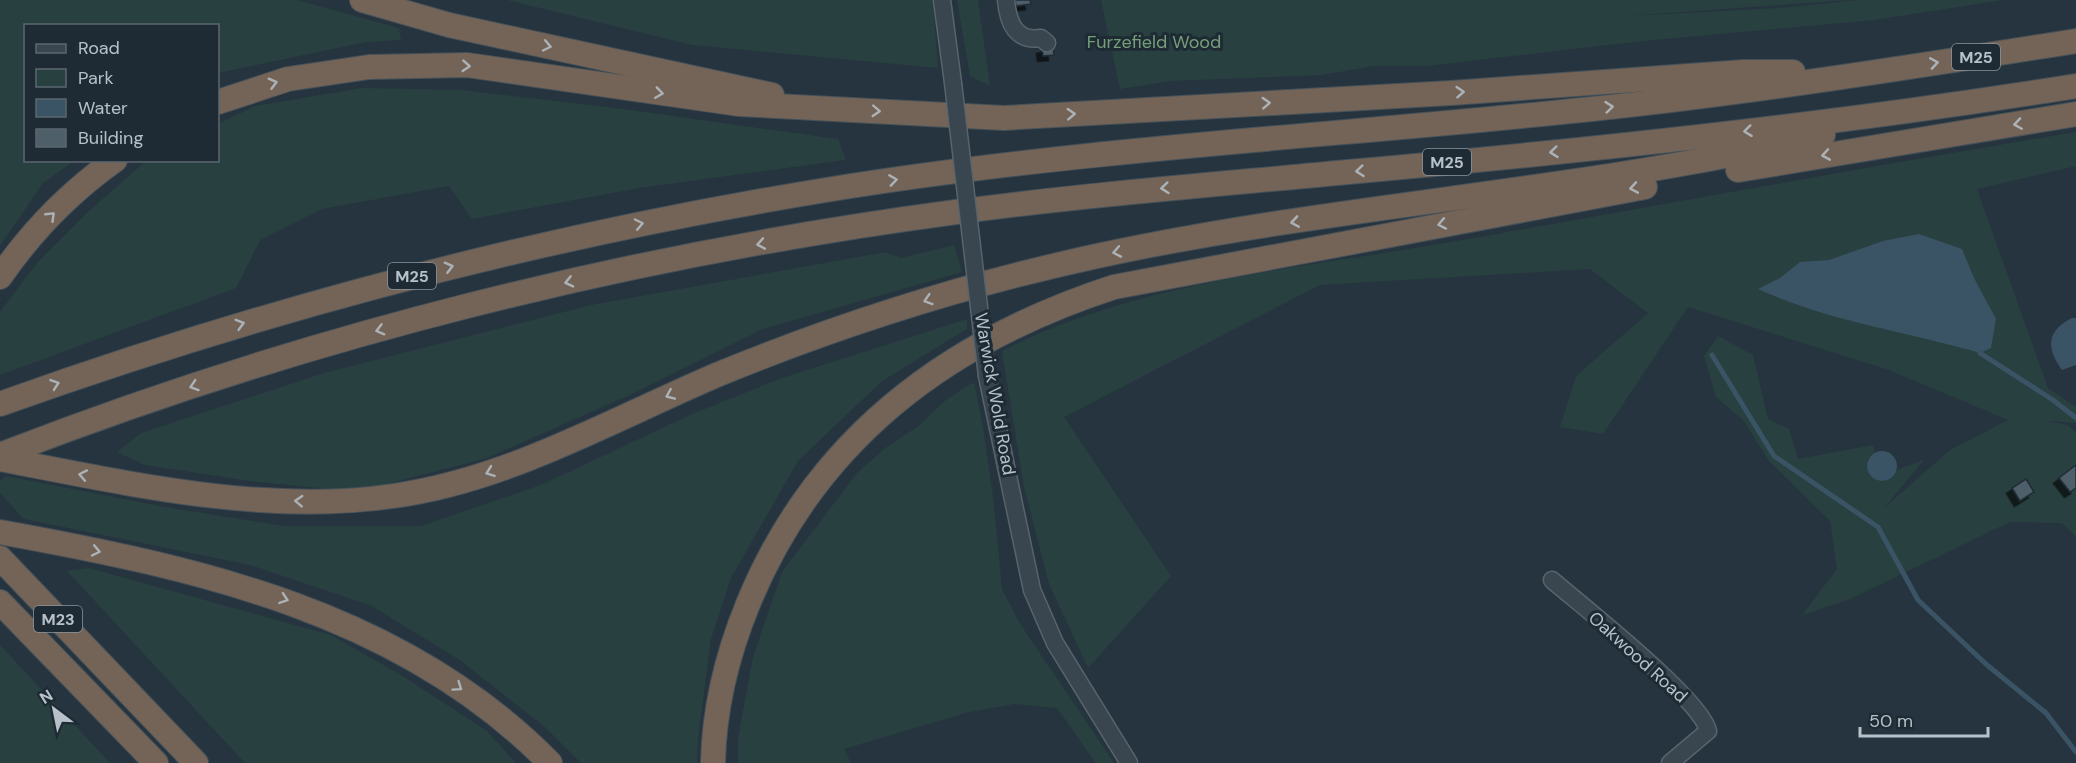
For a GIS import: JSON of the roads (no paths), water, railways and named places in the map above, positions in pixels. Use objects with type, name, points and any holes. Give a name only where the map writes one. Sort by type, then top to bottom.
[{"type":"highway","points":[[362,0],[449,25],[738,86],[818,107]]},
{"type":"highway","name":"M25","points":[[0,404],[225,328],[394,280],[573,238],[749,203],[991,167],[1585,110],[1876,73],[2076,41]]},
{"type":"highway","points":[[219,102],[288,79],[326,73],[369,67],[467,65],[738,104],[1004,118],[1451,93],[1744,72],[1876,73]]},
{"type":"highway","name":"M25","points":[[0,457],[203,383],[378,331],[552,286],[730,249],[944,214],[1093,196],[1624,145],[1931,109],[2076,86]]},
{"type":"highway","points":[[0,457],[141,486],[304,501],[348,501],[436,489],[541,453],[662,399],[783,349],[931,299],[1019,275],[1195,237],[1499,194],[1755,150],[1931,109]]},
{"type":"highway","points":[[713,763],[713,744],[725,675],[741,622],[778,540],[804,499],[831,464],[891,404],[964,352],[1014,325],[1046,310],[1104,290],[1168,276],[1629,189],[2076,114]]},
{"type":"highway","points":[[6,268],[57,209],[113,162]]},
{"type":"highway","points":[[0,532],[234,583],[326,615],[423,664],[506,722],[550,763]]},
{"type":"highway","name":"M23","points":[[0,558],[196,763]]},
{"type":"highway","name":"M23","points":[[0,602],[156,763]]},
{"type":"street","name":"Warwick Wold Road","points":[[942,0],[987,376],[1032,590],[1055,643],[1129,763]]},
{"type":"street","points":[[1006,0],[1014,27],[1020,36],[1030,39],[1041,38],[1047,43]]},
{"type":"street","name":"Oakwood Road","points":[[1552,580],[1683,695],[1707,724],[1708,731],[1670,763]]},
{"type":"water","points":[[1919,234],[1962,249],[1974,278],[1996,319],[1991,348],[1980,353],[1840,318],[1758,289],[1780,278],[1800,262],[1829,260],[1883,241]]},
{"type":"water","points":[[2072,318],[2076,318],[2076,365],[2062,370],[2053,354],[2051,341],[2057,329]]},
{"type":"water","points":[[1882,451],[1893,455],[1897,466],[1893,477],[1882,481],[1871,477],[1867,466],[1871,455]]},
{"type":"waterway","points":[[1980,353],[2053,400],[2076,418]]},
{"type":"waterway","points":[[1712,355],[1774,456],[1878,527],[1918,600],[1987,665],[2046,713],[2076,752]]},
{"type":"park label","name":"Furzefield Wood","points":[[1154,42]]}]
